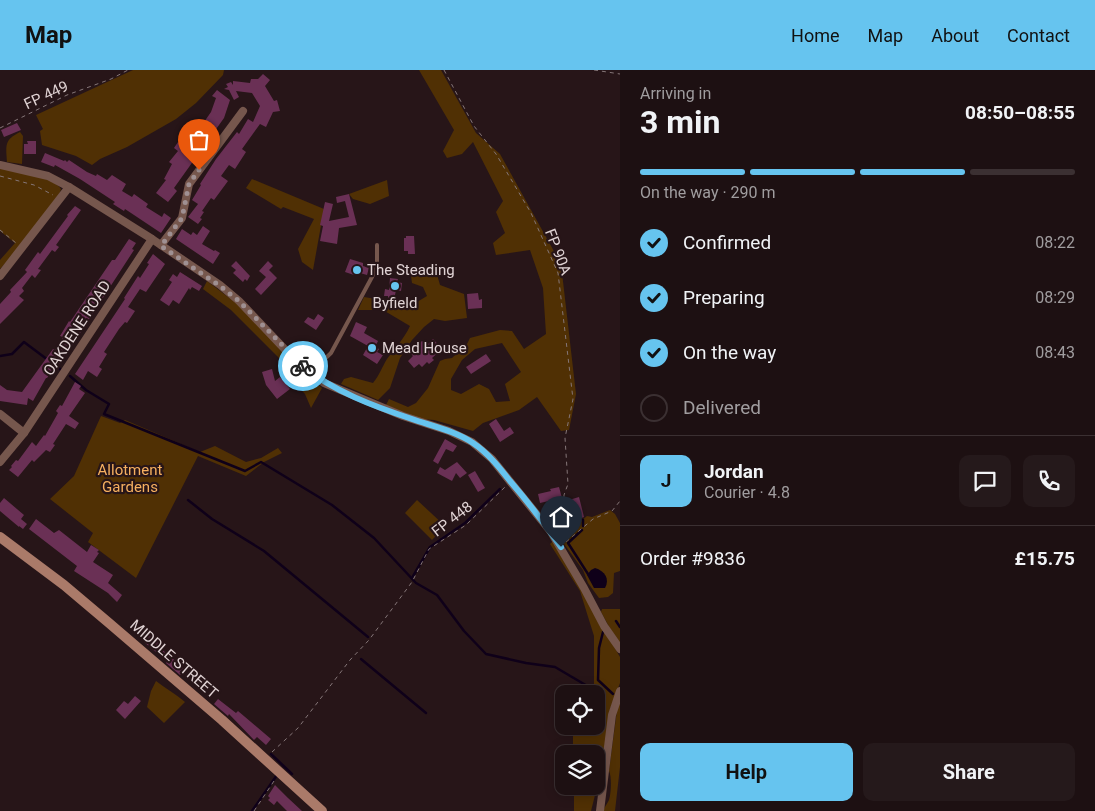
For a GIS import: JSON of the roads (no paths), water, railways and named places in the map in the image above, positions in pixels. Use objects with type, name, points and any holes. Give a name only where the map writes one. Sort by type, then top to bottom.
[{"type":"street","points":[[161,246],[182,218],[189,184],[243,111]]},
{"type":"street","points":[[0,165],[48,176],[152,239],[213,280],[233,296],[295,360],[310,373],[335,388],[403,416],[449,431],[472,442],[492,458],[551,532],[604,626],[620,649]]},
{"type":"street","points":[[0,276],[69,187]]},
{"type":"street","name":"OAKDENE ROAD","points":[[0,462],[24,433],[152,239]]},
{"type":"street","points":[[0,414],[24,433]]},
{"type":"street","name":"MIDDLE STREET","points":[[0,537],[64,585],[103,618],[322,811]]},
{"type":"street","points":[[600,811],[612,715],[620,692]]},
{"type":"lane","points":[[310,373],[330,353],[372,277],[377,265],[377,245]]},
{"type":"waterway","points":[[0,356],[12,354],[24,342],[48,360]]},
{"type":"waterway","points":[[53,363],[60,369]]},
{"type":"waterway","points":[[70,376],[86,390],[109,404],[104,414],[245,471],[261,462],[332,505],[374,538],[416,583],[437,595],[464,631],[486,654],[555,667],[586,685]]},
{"type":"waterway","points":[[412,578],[430,547],[465,523],[500,489]]},
{"type":"waterway","points":[[188,500],[212,519],[264,551],[368,637]]},
{"type":"waterway","points":[[583,520],[583,526]]},
{"type":"waterway","points":[[582,530],[568,543],[588,574]]},
{"type":"waterway","points":[[616,621],[620,627]]},
{"type":"waterway","points":[[603,632],[599,648],[598,680],[613,694]]},
{"type":"waterway","points":[[361,659],[426,713]]},
{"type":"waterway","points":[[271,754],[292,774]]},
{"type":"waterway","points":[[252,811],[277,775]]},
{"type":"place","name":"The Steading","points":[[357,270]]},
{"type":"place","name":"Byfield","points":[[395,286]]},
{"type":"place","name":"Mead House","points":[[372,348]]},
{"type":"park label","name":"Allotment Gardens","points":[[130,478]]}]
